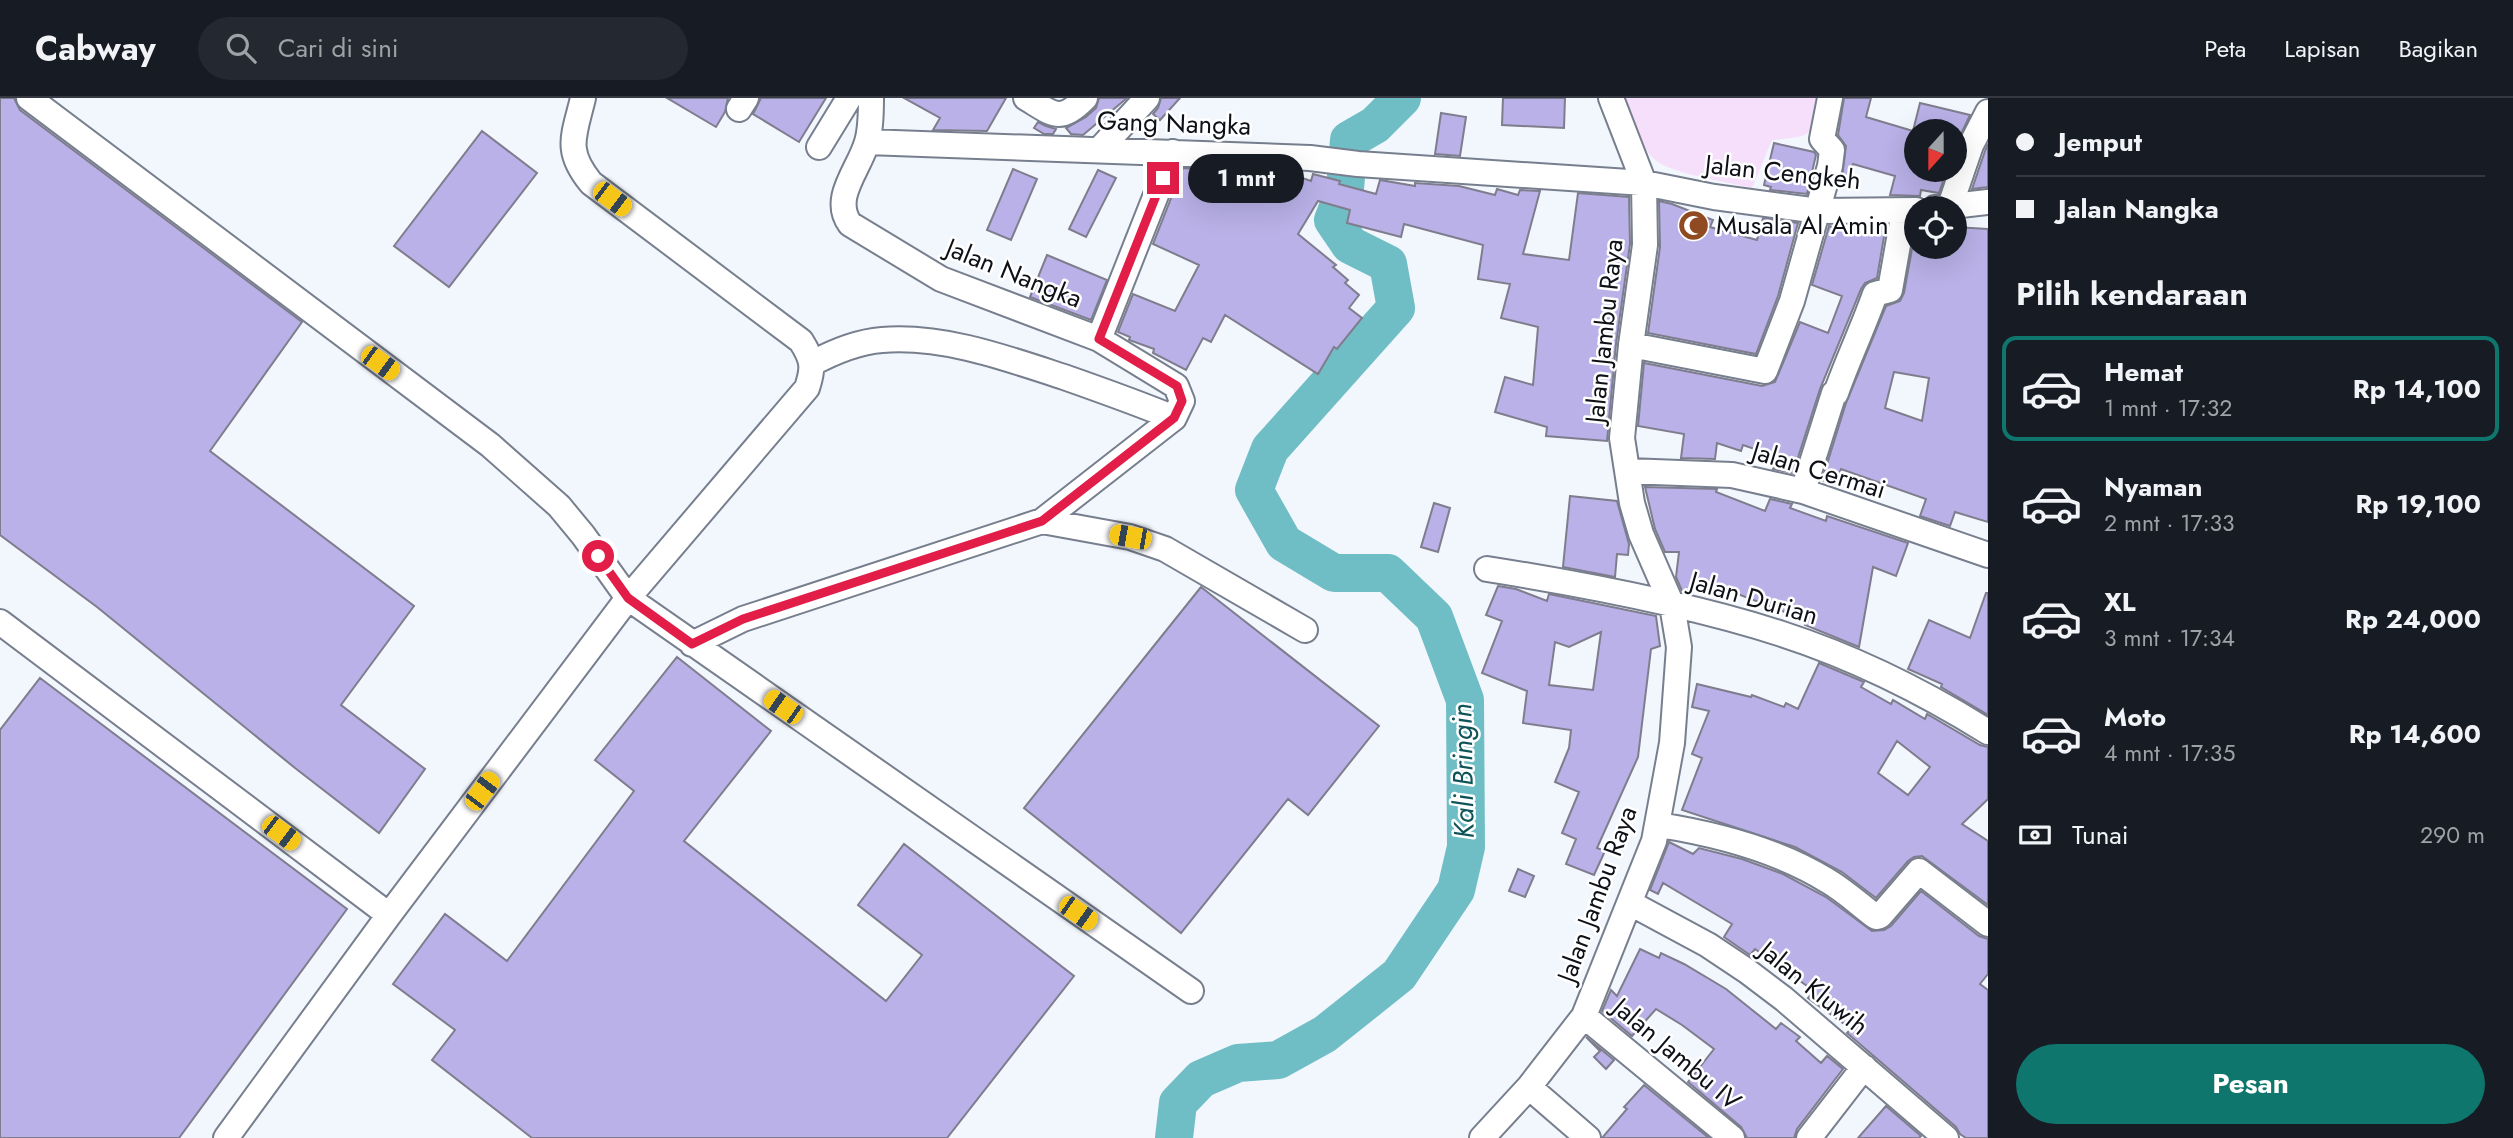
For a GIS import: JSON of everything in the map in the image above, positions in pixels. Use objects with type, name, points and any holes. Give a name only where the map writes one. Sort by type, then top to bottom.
[{"type":"street","points":[[29,98],[490,445],[559,506],[583,534],[628,598],[1191,992]]},
{"type":"street","points":[[226,1138],[389,915],[628,598],[807,388],[813,370],[810,355],[801,341],[591,183],[577,166],[573,152],[583,98]]},
{"type":"street","points":[[819,147],[849,98]]},
{"type":"street","name":"Jalan Nangka","points":[[871,98],[867,142],[842,201],[842,214],[850,224],[941,279],[1099,339],[1173,152]]},
{"type":"street","points":[[1026,98],[1054,115],[1062,115],[1074,109],[1085,98]]},
{"type":"street","points":[[1099,150],[1147,98]]},
{"type":"street","points":[[1611,98],[1644,183]]},
{"type":"street","points":[[1631,345],[1765,371],[1792,301],[1819,211],[1832,150],[1822,139],[1830,98]]},
{"type":"street","points":[[1946,196],[1988,112]]},
{"type":"street","name":"Gang Nangka","points":[[867,142],[1311,158],[1358,164],[1644,183]]},
{"type":"street","name":"Jalan Cengkeh","points":[[1644,183],[1714,197],[1819,211],[1904,211]]},
{"type":"street","name":"Jalan Jambu Raya","points":[[1482,1138],[1529,1087],[1584,1016],[1659,825],[1676,700],[1679,647],[1672,605],[1641,534],[1632,503],[1622,438],[1645,245],[1644,183]]},
{"type":"street","points":[[1967,204],[1988,202]]},
{"type":"street","points":[[1803,491],[1834,393],[1875,294],[1890,290],[1904,235]]},
{"type":"street","points":[[692,644],[743,619],[1042,521],[1174,418],[1182,401],[1177,386],[1099,339]]},
{"type":"street","points":[[811,364],[833,352],[881,340],[915,340],[972,348],[1174,418]]},
{"type":"street","name":"Jalan Cermai","points":[[1628,471],[1732,475],[1803,491],[1988,555]]},
{"type":"street","points":[[1042,521],[1130,537],[1165,549],[1305,630]]},
{"type":"street","name":"Jalan Durian","points":[[1486,569],[1555,580],[1672,605],[1782,634],[1850,660],[1925,696],[1988,732]]},
{"type":"street","points":[[0,622],[389,915]]},
{"type":"street","points":[[1659,825],[1703,832],[1791,862],[1829,881],[1876,917],[1880,916],[1920,872],[1988,924]]},
{"type":"street","name":"Jalan Kluwih","points":[[1630,903],[1708,945],[1747,971],[1784,999],[1946,1138]]},
{"type":"street","name":"Jalan Jambu IV","points":[[1584,1016],[1732,1138]]},
{"type":"street","points":[[1808,1138],[1864,1067]]},
{"type":"street","points":[[1529,1087],[1588,1138]]},
{"type":"shaded area","points":[[1625,98],[1824,98],[1809,132],[1803,136],[1772,140],[1752,188],[1685,173],[1661,164],[1643,145]]},
{"type":"building","points":[[0,98],[14,98],[20,110],[302,322],[210,451],[414,606],[341,705],[425,769],[379,833],[97,607],[0,535]]},
{"type":"building","points":[[667,98],[728,98],[725,112],[716,127]]},
{"type":"building","points":[[761,98],[826,98],[799,142],[753,114]]},
{"type":"building","points":[[904,98],[1006,98],[987,131],[933,130],[940,118]]},
{"type":"building","points":[[1099,98],[1127,98],[1083,135],[1071,134],[1066,128],[1096,108]]},
{"type":"building","points":[[1161,98],[1180,98],[1160,120],[1153,114]]},
{"type":"building","points":[[1503,98],[1565,98],[1564,128],[1502,125]]},
{"type":"building","points":[[1844,98],[1871,98],[1866,117],[1904,128],[1904,182],[1943,182],[1939,193],[1921,190],[1920,196],[1890,195],[1895,176],[1853,164],[1848,179],[1842,177],[1846,146],[1838,135]]},
{"type":"building","points":[[1920,103],[1970,115],[1967,121],[1967,119],[1916,119]]},
{"type":"building","points":[[1441,113],[1466,117],[1460,156],[1435,154]]},
{"type":"building","points":[[1038,122],[1056,129],[1053,134],[1044,134],[1034,128]]},
{"type":"building","points":[[482,131],[537,173],[449,287],[394,246]]},
{"type":"building","points":[[1774,143],[1814,152],[1816,155],[1807,194],[1770,190],[1771,187],[1764,185]]},
{"type":"building","points":[[1988,144],[1988,187],[1972,189],[1985,151]]},
{"type":"building","points":[[1183,168],[1196,169],[1220,179],[1225,170],[1245,179],[1249,171],[1252,171],[1281,186],[1285,172],[1311,181],[1313,174],[1376,194],[1380,180],[1415,186],[1415,183],[1459,186],[1495,195],[1497,189],[1518,195],[1520,190],[1540,191],[1523,254],[1569,260],[1578,193],[1629,197],[1630,244],[1616,344],[1607,441],[1546,436],[1547,427],[1495,412],[1505,377],[1533,385],[1538,327],[1501,318],[1510,284],[1478,279],[1483,245],[1404,224],[1401,237],[1347,223],[1350,210],[1318,201],[1298,234],[1336,265],[1333,267],[1348,280],[1345,283],[1359,295],[1349,308],[1362,318],[1337,349],[1334,347],[1318,374],[1225,315],[1211,342],[1203,338],[1186,370],[1153,353],[1154,349],[1129,340],[1130,337],[1118,332],[1133,294],[1175,311],[1199,265],[1153,244]]},
{"type":"building","points":[[1013,169],[1037,179],[1011,240],[987,230]]},
{"type":"building","points":[[1098,170],[1116,178],[1086,237],[1069,229]]},
{"type":"building","points":[[1659,201],[1713,220],[1710,227],[1757,240],[1763,218],[1798,223],[1778,296],[1756,354],[1648,333],[1660,247]]},
{"type":"building","points":[[1886,225],[1877,278],[1865,283],[1861,289],[1820,389],[1793,473],[1773,469],[1778,457],[1743,445],[1741,451],[1717,443],[1715,459],[1681,458],[1684,434],[1638,426],[1644,363],[1762,386],[1775,382],[1800,322],[1828,333],[1842,296],[1812,285],[1829,226],[1850,232],[1852,226]]},
{"type":"building","points":[[1967,228],[1988,229],[1988,522],[1955,512],[1950,526],[1920,516],[1926,499],[1841,469],[1836,484],[1822,480],[1846,403],[1886,306],[1900,301],[1910,259],[1967,259]],"holes":[[[1894,372],[1929,378],[1922,421],[1885,408]]]},
{"type":"building","points":[[1047,255],[1107,280],[1091,320],[1030,297]]},
{"type":"building","points":[[1645,487],[1717,489],[1716,492],[1765,511],[1770,499],[1792,504],[1790,508],[1826,521],[1827,516],[1908,543],[1896,576],[1873,567],[1859,647],[1805,625],[1806,620],[1696,578],[1692,594],[1682,591],[1676,577],[1679,552],[1665,552],[1655,529]]},
{"type":"building","points":[[1570,496],[1617,501],[1629,544],[1628,555],[1617,554],[1615,577],[1563,567]]},
{"type":"building","points":[[1434,503],[1450,508],[1438,552],[1421,547]]},
{"type":"building","points":[[1498,586],[1516,589],[1547,601],[1549,594],[1656,616],[1660,646],[1651,649],[1638,757],[1597,848],[1605,851],[1594,875],[1566,864],[1576,839],[1562,833],[1579,792],[1555,782],[1569,748],[1571,730],[1523,723],[1527,691],[1482,673],[1502,621],[1486,615]],"holes":[[[1601,632],[1593,690],[1549,685],[1555,642],[1569,647]]]},
{"type":"building","points":[[1201,587],[1379,726],[1308,815],[1288,799],[1181,933],[1024,808]]},
{"type":"building","points":[[1986,593],[1988,715],[1941,687],[1942,684],[1908,669],[1929,620],[1970,638]]},
{"type":"building","points":[[677,657],[771,731],[684,841],[886,1001],[922,955],[858,905],[904,844],[1074,976],[947,1138],[532,1138],[432,1060],[455,1030],[393,984],[445,914],[507,961],[634,791],[595,760]]},
{"type":"building","points":[[1819,663],[1864,682],[1861,687],[1891,704],[1893,700],[1925,719],[1927,714],[1988,747],[1988,799],[1962,824],[1988,841],[1988,905],[1922,856],[1908,861],[1876,898],[1842,872],[1795,847],[1682,810],[1702,758],[1692,754],[1709,711],[1692,707],[1697,684],[1751,697],[1752,695],[1784,707],[1786,703],[1798,709]],"holes":[[[1897,741],[1930,767],[1908,795],[1878,773]]]},
{"type":"building","points":[[40,678],[347,909],[179,1138],[0,1138],[0,730]]},
{"type":"building","points":[[1669,842],[1693,854],[1699,848],[1742,859],[1783,874],[1826,897],[1872,931],[1891,926],[1921,891],[1979,936],[1988,939],[1988,974],[1980,984],[1988,990],[1988,1138],[1966,1138],[1960,1134],[1956,1127],[1847,1033],[1851,1029],[1808,998],[1814,991],[1755,949],[1750,955],[1724,937],[1732,924],[1663,883],[1658,894],[1650,890]]},
{"type":"building","points":[[1518,869],[1534,876],[1525,897],[1509,891]]},
{"type":"building","points":[[1640,949],[1659,958],[1661,953],[1684,964],[1726,989],[1776,1029],[1781,1023],[1800,1037],[1796,1041],[1821,1063],[1827,1056],[1843,1069],[1797,1129],[1794,1138],[1747,1138],[1741,1127],[1688,1082],[1714,1049],[1682,1025],[1656,1009],[1632,1036],[1602,1011],[1611,990],[1617,996]]},
{"type":"building","points":[[1586,1037],[1614,1060],[1606,1069],[1594,1057],[1600,1051]]},
{"type":"building","points":[[1644,1085],[1709,1138],[1602,1138]]},
{"type":"building","points":[[1886,1106],[1921,1136],[1858,1138]]},
{"type":"waterway","name":"Kali Bringin","points":[[1174,1138],[1178,1103],[1201,1079],[1238,1063],[1278,1060],[1325,1034],[1399,975],[1456,890],[1466,847],[1465,700],[1434,617],[1388,573],[1334,573],[1284,543],[1254,490],[1270,449],[1396,308],[1388,264],[1350,245],[1333,220],[1345,189],[1349,140],[1375,125],[1402,98]]},
{"type":"place","name":"Musala Al Amin","points":[[1693,225]]},
{"type":"route","points":[[598,556],[628,598],[692,644],[743,619],[1042,521],[1174,418],[1182,401],[1177,386],[1099,339],[1163,178]]}]
